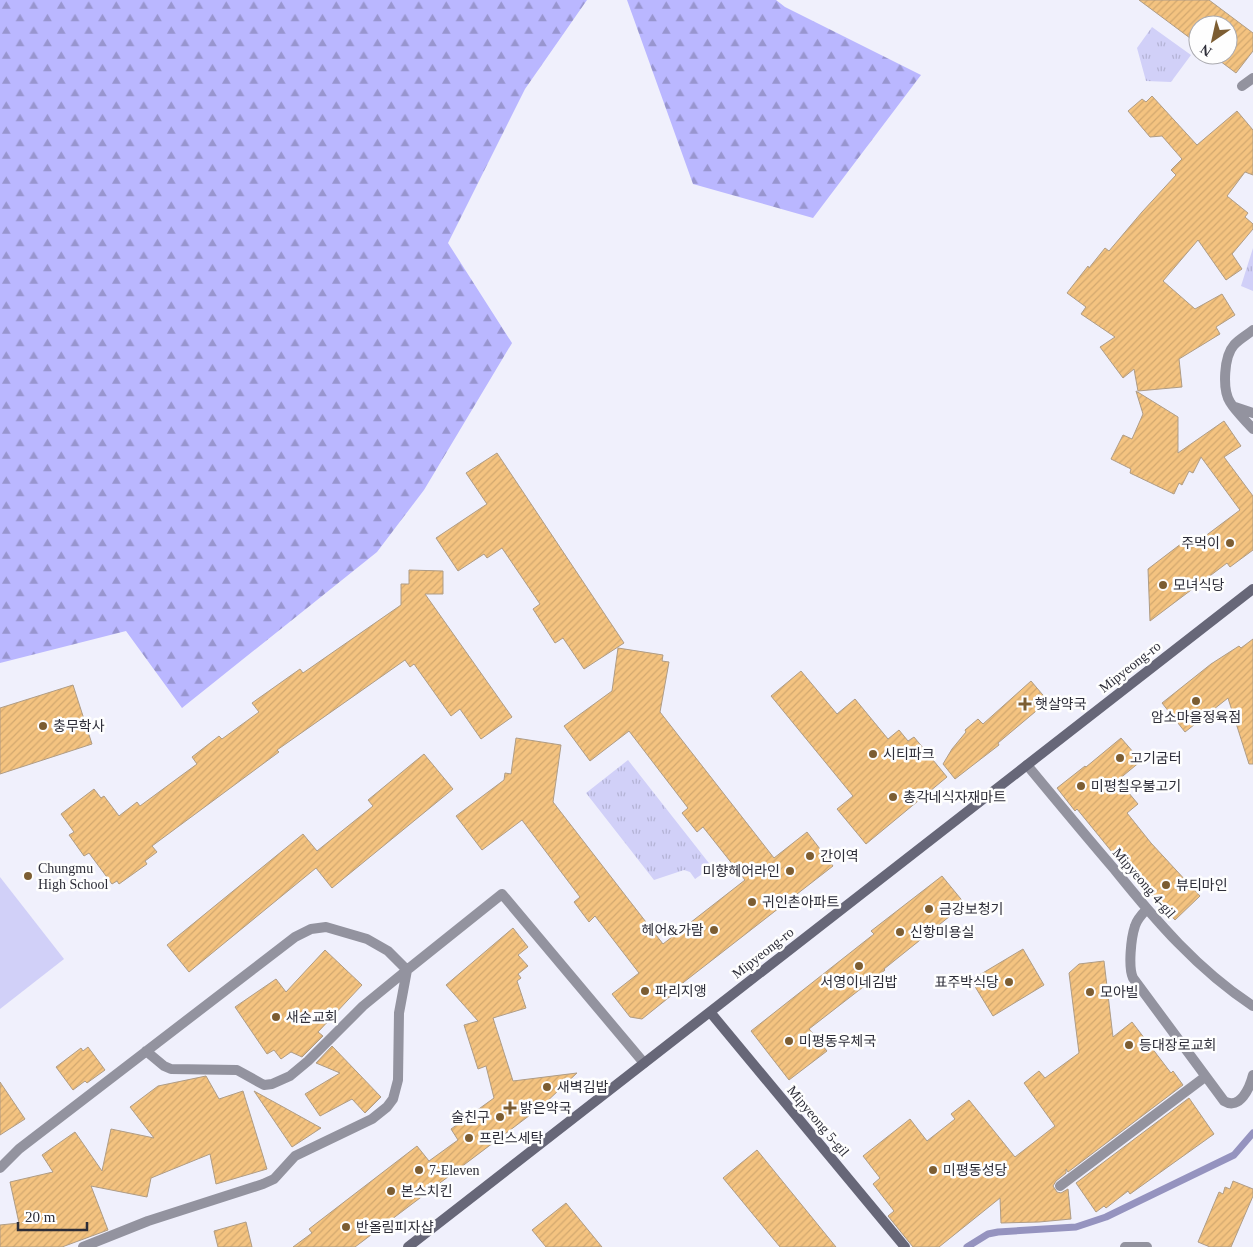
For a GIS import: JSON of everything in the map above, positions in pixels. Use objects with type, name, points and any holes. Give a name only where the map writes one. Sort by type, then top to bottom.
[{"type":"street","points":[[1242,86],[1253,78]]},
{"type":"street","points":[[1253,330],[1233,346],[1227,360],[1225,387],[1230,401],[1253,430]]},
{"type":"street","points":[[1234,406],[1253,413]]},
{"type":"street","name":"Mipyeong-ro","points":[[408,1247],[1253,589]]},
{"type":"street","name":"Mipyeong 4-gil","points":[[1027,765],[1147,909],[1194,960],[1209,974],[1253,1006]]},
{"type":"street","points":[[146,1051],[164,1066],[171,1068],[237,1070],[264,1085],[272,1084],[290,1076],[308,1061],[363,1006],[502,894],[644,1063]]},
{"type":"street","points":[[1147,909],[1134,928],[1130,966],[1132,975],[1222,1099],[1231,1104],[1236,1103],[1244,1096],[1253,1075]]},
{"type":"street","points":[[0,1168],[19,1150],[146,1051],[295,937],[311,929],[326,927],[367,939],[388,951],[407,970]]},
{"type":"street","points":[[83,1247],[148,1221],[264,1184],[274,1179],[295,1156],[372,1119],[388,1107],[393,1099],[398,1080],[399,1013],[407,970]]},
{"type":"street","name":"Mipyeong 5-gil","points":[[710,1012],[905,1247]]},
{"type":"street","points":[[1060,1186],[1205,1077]]},
{"type":"street","points":[[1126,1247],[1147,1247]]},
{"type":"green space","points":[[0,0],[587,0],[525,89],[448,243],[512,343],[424,490],[377,552],[182,708],[126,631],[0,663]]},
{"type":"green space","points":[[627,0],[776,0],[785,7],[921,75],[813,218],[693,184]]},
{"type":"green space","points":[[1152,27],[1188,53],[1188,59],[1171,82],[1146,81],[1137,48]]},
{"type":"green space","points":[[1253,248],[1253,291],[1241,286]]},
{"type":"green space","points":[[628,760],[712,867],[695,879],[690,872],[684,870],[654,880],[586,793]]},
{"type":"green space","points":[[0,877],[64,959],[0,1009]]},
{"type":"building","points":[[1139,0],[1209,0],[1229,15],[1188,15],[1188,37]]},
{"type":"building","points":[[1238,22],[1253,33],[1253,51],[1236,73],[1225,65],[1238,65]]},
{"type":"building","points":[[1152,96],[1197,145],[1237,111],[1253,130],[1253,175],[1245,172],[1227,196],[1248,213],[1245,217],[1253,224],[1253,229],[1232,254],[1242,269],[1226,280],[1198,240],[1163,281],[1195,309],[1222,294],[1235,315],[1216,327],[1220,334],[1179,359],[1182,387],[1138,391],[1134,369],[1123,378],[1100,347],[1115,337],[1081,314],[1086,307],[1067,293],[1088,266],[1089,268],[1105,248],[1109,251],[1176,175],[1171,170],[1182,159],[1162,136],[1150,137],[1128,111],[1142,99],[1146,102]]},
{"type":"building","points":[[1136,391],[1178,417],[1178,453],[1224,421],[1241,446],[1224,457],[1253,496],[1253,550],[1230,567],[1227,563],[1150,621],[1148,569],[1186,540],[1192,546],[1240,510],[1201,457],[1193,473],[1189,471],[1182,485],[1179,483],[1174,494],[1130,473],[1131,469],[1111,459],[1123,435],[1132,439],[1143,414]]},
{"type":"building","points":[[497,453],[624,643],[584,669],[563,638],[555,643],[533,609],[540,604],[502,548],[487,558],[484,554],[458,571],[436,538],[487,504],[466,473]]},
{"type":"building","points":[[409,570],[443,571],[443,594],[425,594],[512,717],[481,739],[460,709],[451,716],[414,664],[410,667],[405,660],[277,750],[279,752],[152,846],[157,852],[145,861],[147,864],[119,884],[117,881],[112,884],[89,853],[84,856],[69,835],[74,832],[61,814],[94,789],[101,798],[104,796],[119,816],[137,802],[140,806],[197,764],[192,757],[219,736],[222,739],[259,712],[252,703],[300,669],[303,673],[401,605],[401,584],[409,584]]},
{"type":"building","points":[[1253,639],[1253,764],[1249,764],[1228,698],[1185,732],[1162,703],[1211,664],[1239,646],[1241,648]]},
{"type":"building","points":[[618,648],[663,655],[662,661],[669,662],[660,712],[774,858],[807,832],[833,866],[675,989],[677,991],[642,1019],[630,1017],[612,994],[639,973],[595,916],[589,922],[574,902],[580,897],[522,820],[482,850],[456,816],[504,780],[505,773],[511,774],[516,738],[561,745],[553,802],[663,944],[745,880],[703,827],[697,832],[682,813],[688,808],[629,731],[590,761],[564,726],[612,691]]},
{"type":"building","name":"시티파크","points":[[801,671],[837,714],[855,699],[888,739],[899,730],[908,741],[914,737],[947,777],[866,844],[837,809],[853,796],[771,696]]},
{"type":"building","points":[[1031,681],[1048,701],[998,743],[999,745],[955,779],[943,764],[966,732],[965,730],[978,719],[983,724]]},
{"type":"building","name":"충무학사","points":[[73,685],[92,744],[0,774],[0,708]]},
{"type":"building","points":[[1121,738],[1141,761],[1118,780],[1138,804],[1127,813],[1151,843],[1200,896],[1175,920],[1121,863],[1077,809],[1075,811],[1057,788]]},
{"type":"building","points":[[424,754],[453,789],[332,888],[316,868],[189,972],[167,945],[303,834],[317,851],[373,806],[368,800]]},
{"type":"building","points":[[942,876],[965,904],[809,1029],[827,1051],[789,1080],[751,1031],[874,934],[871,931]]},
{"type":"building","points":[[513,928],[528,947],[518,955],[528,966],[518,974],[521,978],[517,981],[526,1008],[493,1018],[513,1081],[577,1073],[542,1106],[355,1247],[293,1247],[312,1233],[309,1229],[417,1146],[429,1161],[458,1140],[451,1129],[494,1098],[486,1066],[478,1069],[464,1025],[478,1021],[446,985]]},
{"type":"building","points":[[1023,949],[1044,985],[993,1016],[971,980]]},
{"type":"building","points":[[325,950],[362,985],[318,1032],[323,1036],[302,1057],[291,1052],[281,1059],[274,1050],[267,1054],[235,1007],[276,979],[286,992]]},
{"type":"building","points":[[1104,961],[1113,1037],[1132,1022],[1171,1073],[1173,1071],[1183,1085],[1068,1172],[1066,1169],[1066,1173],[1053,1186],[1057,1192],[1061,1193],[1068,1189],[1071,1219],[1001,1223],[1000,1198],[939,1247],[913,1247],[888,1216],[894,1211],[873,1184],[880,1178],[863,1156],[910,1119],[927,1141],[955,1119],[951,1114],[969,1100],[1015,1157],[1055,1126],[1024,1083],[1039,1071],[1045,1078],[1079,1053],[1069,973],[1079,964]]},
{"type":"building","points":[[332,1046],[381,1097],[365,1113],[352,1099],[320,1116],[305,1094],[340,1073],[316,1063]]},
{"type":"building","points":[[88,1047],[105,1070],[73,1090],[56,1067],[81,1048],[83,1051]]},
{"type":"building","points":[[206,1076],[219,1099],[243,1091],[267,1169],[216,1184],[210,1154],[151,1178],[147,1197],[91,1186],[108,1230],[62,1247],[0,1247],[0,1225],[19,1223],[10,1182],[53,1172],[42,1155],[75,1132],[102,1171],[111,1129],[154,1138],[130,1107],[158,1086]]},
{"type":"building","points":[[0,1082],[25,1119],[0,1135]]},
{"type":"building","points":[[254,1091],[285,1108],[321,1128],[292,1147]]},
{"type":"building","points":[[1189,1098],[1214,1134],[1130,1194],[1128,1191],[1106,1208],[1104,1206],[1096,1212],[1076,1183]]},
{"type":"building","points":[[757,1150],[836,1247],[780,1247],[723,1178]]},
{"type":"building","points":[[1233,1181],[1253,1189],[1253,1196],[1231,1247],[1210,1247],[1198,1242],[1219,1192],[1223,1194],[1225,1187],[1230,1189]]},
{"type":"building","points":[[566,1203],[602,1247],[546,1247],[532,1230]]},
{"type":"building","points":[[246,1222],[252,1247],[218,1247],[214,1231]]},
{"type":"waterway","points":[[967,1247],[988,1234],[1076,1227],[1106,1217],[1234,1155],[1253,1133]]},
{"type":"place","name":"주먹이","points":[[1230,543]]},
{"type":"place","name":"모녀식당","points":[[1163,585]]},
{"type":"place","name":"암소마을정육점","points":[[1196,701]]},
{"type":"place","name":"햇살약국","points":[[1025,704]]},
{"type":"place","name":"충무학사","points":[[43,726]]},
{"type":"place","name":"시티파크","points":[[873,754]]},
{"type":"place","name":"고기굼터","points":[[1120,758]]},
{"type":"place","name":"미평칠우불고기","points":[[1081,786]]},
{"type":"place","name":"총각네식자재마트","points":[[893,797]]},
{"type":"place","name":"간이역","points":[[810,856]]},
{"type":"place","name":"미향헤어라인","points":[[790,871]]},
{"type":"place","name":"Chungmu High School","points":[[28,876]]},
{"type":"place","name":"뷰티마인","points":[[1166,885]]},
{"type":"place","name":"귀인촌아파트","points":[[752,902]]},
{"type":"place","name":"금강보청기","points":[[929,909]]},
{"type":"place","name":"헤어&가람","points":[[714,930]]},
{"type":"place","name":"신항미용실","points":[[900,932]]},
{"type":"place","name":"서영이네김밥","points":[[859,966]]},
{"type":"place","name":"표주박식당","points":[[1009,982]]},
{"type":"place","name":"파리지앵","points":[[645,991]]},
{"type":"place","name":"모아빌","points":[[1090,992]]},
{"type":"place","name":"새순교회","points":[[276,1017]]},
{"type":"place","name":"미평동우체국","points":[[789,1041]]},
{"type":"place","name":"등대장로교회","points":[[1129,1045]]},
{"type":"place","name":"새벽김밥","points":[[547,1087]]},
{"type":"place","name":"밝은약국","points":[[510,1108]]},
{"type":"place","name":"술친구","points":[[500,1117]]},
{"type":"place","name":"프린스세탁","points":[[469,1138]]},
{"type":"place","name":"7-Eleven","points":[[419,1170]]},
{"type":"place","name":"미평동성당","points":[[933,1170]]},
{"type":"place","name":"본스치킨","points":[[391,1191]]},
{"type":"place","name":"반올림피자샵","points":[[346,1227]]}]
